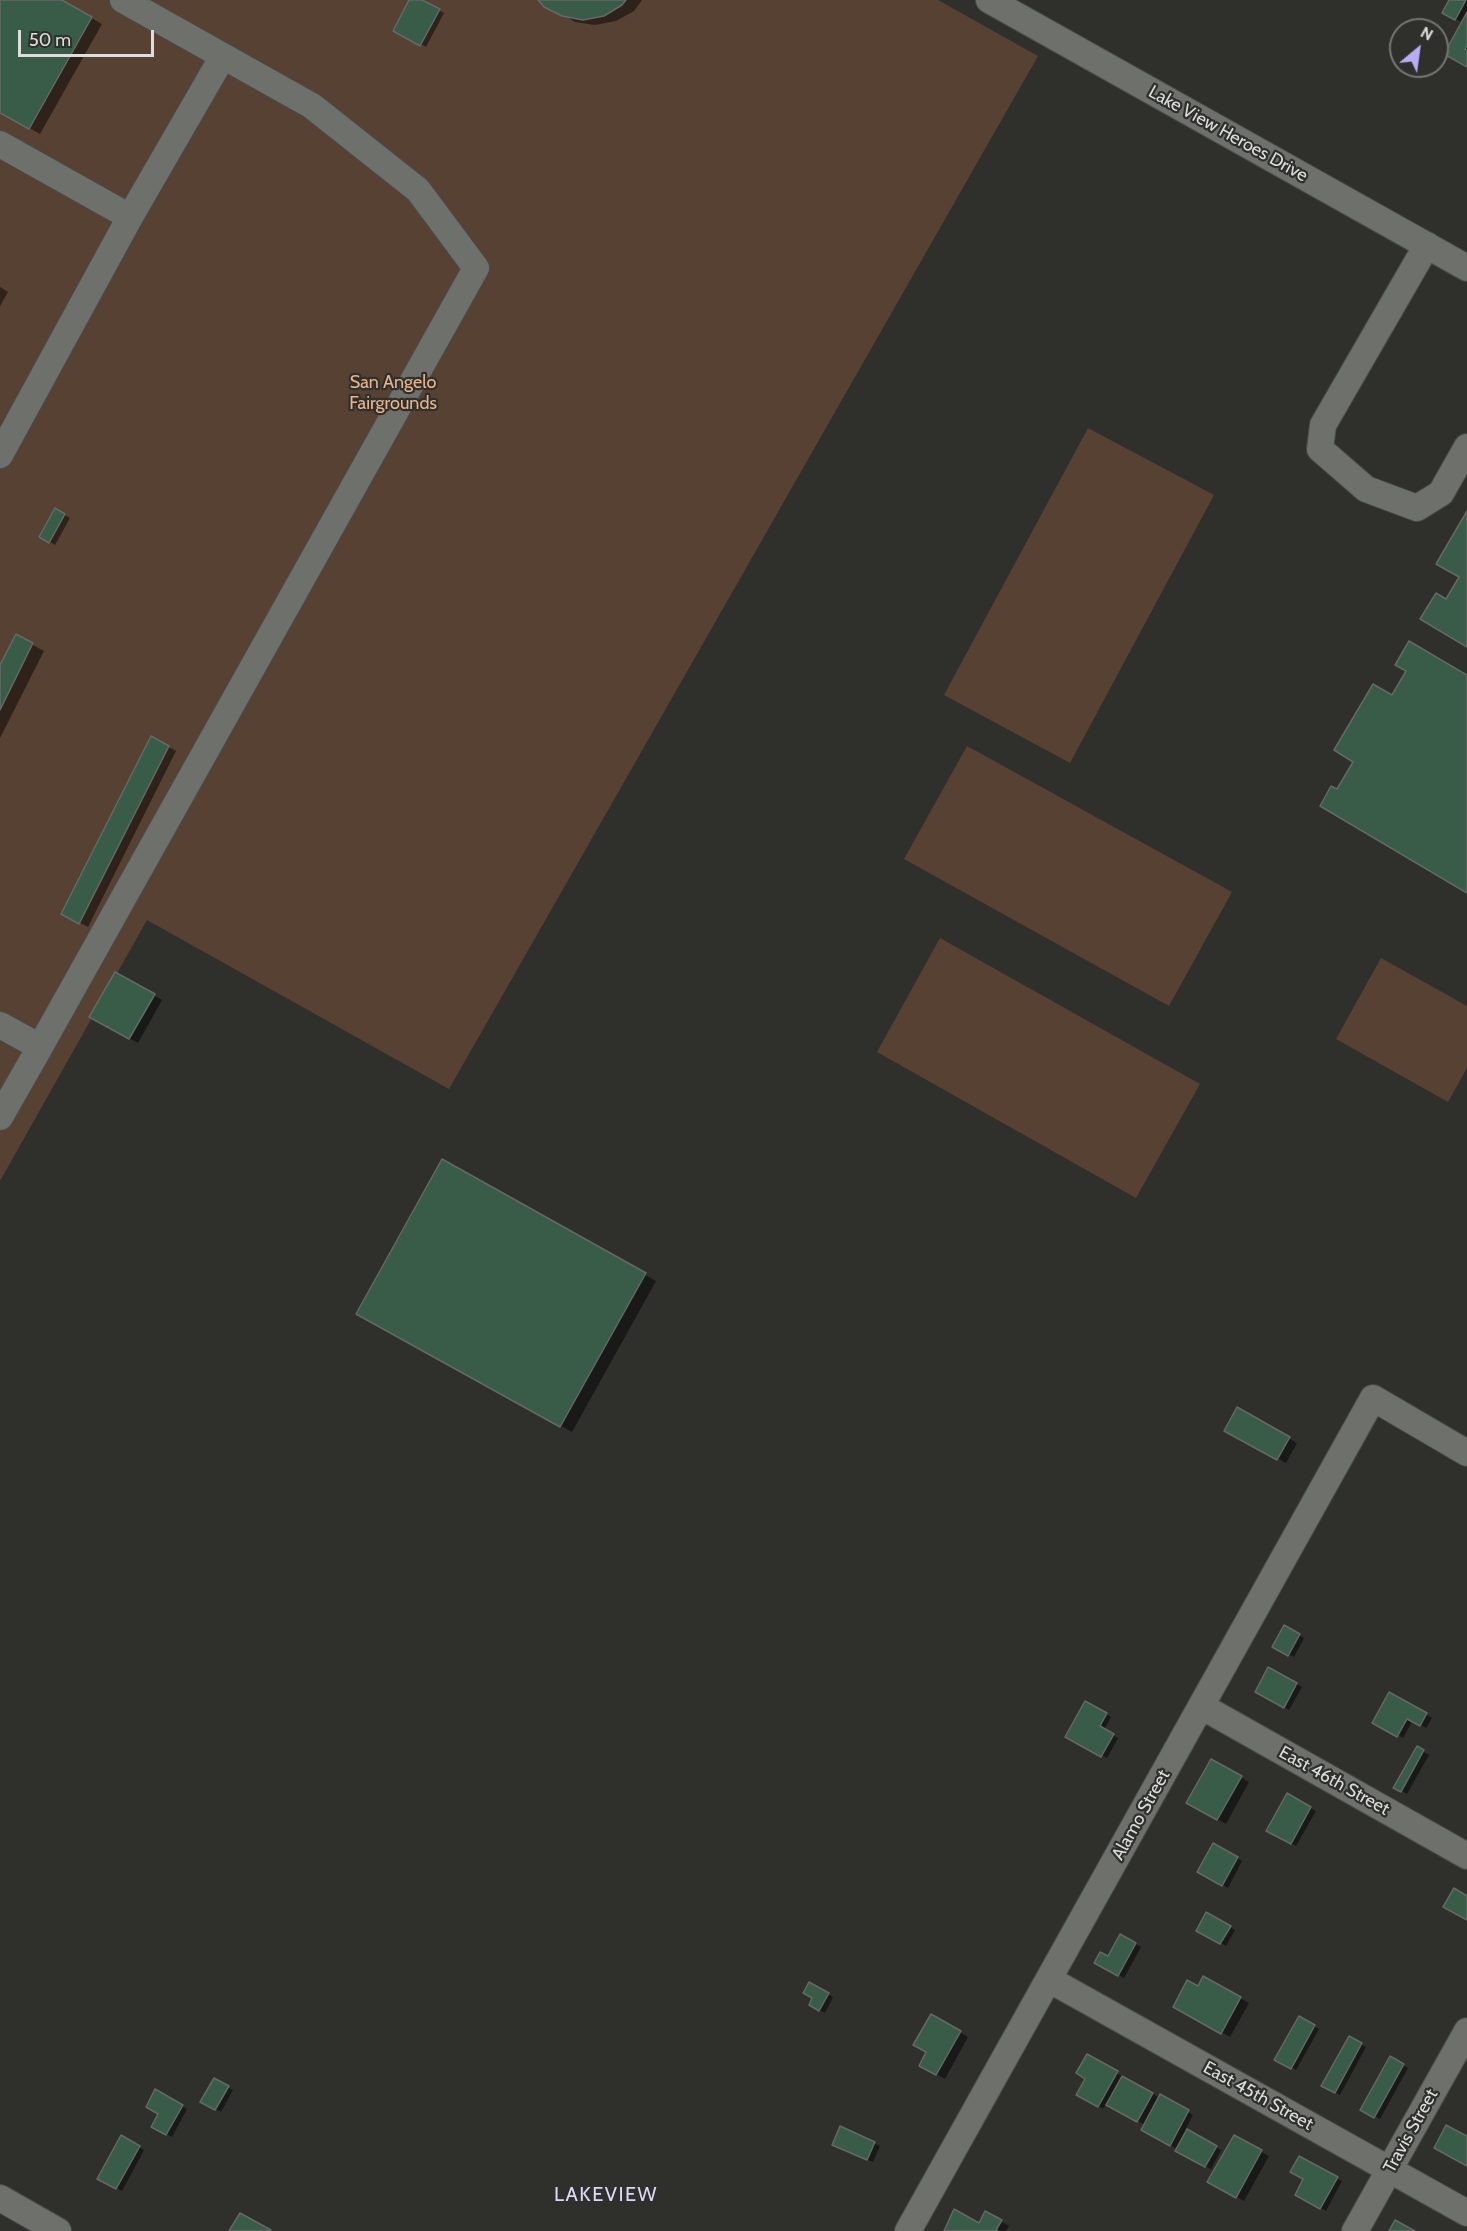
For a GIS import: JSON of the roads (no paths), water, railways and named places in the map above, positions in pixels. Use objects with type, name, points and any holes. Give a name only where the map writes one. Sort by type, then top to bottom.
[{"type":"street","points":[[0,1117],[476,268],[418,190],[312,106],[123,0]]},
{"type":"street","name":"Lake View Heroes Drive","points":[[989,0],[1467,268]]},
{"type":"street","points":[[0,455],[130,217],[223,56]]},
{"type":"street","points":[[0,144],[130,217]]},
{"type":"street","points":[[1427,245],[1323,424],[1320,449],[1366,489],[1417,508],[1441,493],[1467,447]]},
{"type":"street","points":[[0,1025],[40,1047]]},
{"type":"street","name":"Alamo Street","points":[[908,2231],[1373,1398],[1467,1453]]},
{"type":"street","name":"East 46th Street","points":[[1202,1706],[1467,1856]]},
{"type":"street","name":"East 45th Street","points":[[1050,1980],[1467,2213]]},
{"type":"street","name":"Travis Street","points":[[1355,2231],[1467,2031]]},
{"type":"street","points":[[0,2198],[58,2231]]},
{"type":"district","name":"LAKEVIEW","points":[[606,2195]]},
{"type":"park label","name":"San Angelo Fairgrounds","points":[[393,394]]}]
